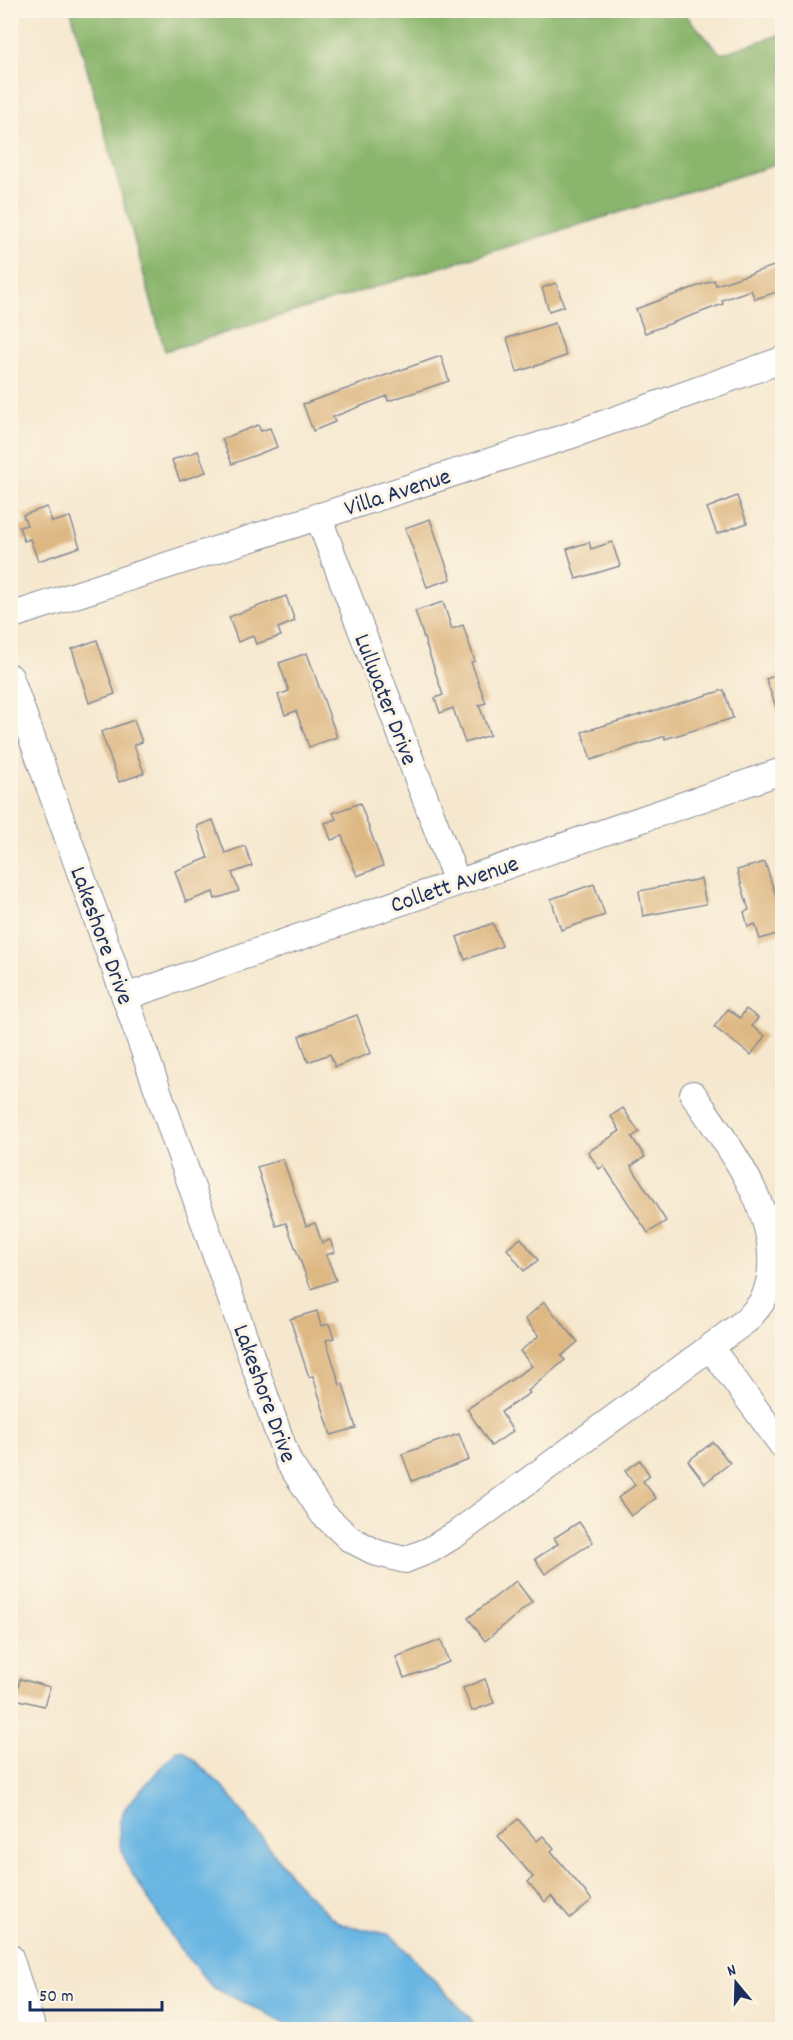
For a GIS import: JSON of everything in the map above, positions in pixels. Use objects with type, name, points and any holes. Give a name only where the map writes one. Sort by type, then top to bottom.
[{"type":"street","name":"Villa Avenue","points":[[10,616],[572,435],[783,360]]},
{"type":"street","name":"Lullwater Drive","points":[[318,516],[456,882]]},
{"type":"street","name":"Lakeshore Drive","points":[[10,677],[288,1461],[323,1514],[350,1539],[377,1553],[405,1560],[430,1550],[566,1455],[747,1320],[764,1299],[773,1270],[772,1234],[763,1206],[738,1160],[693,1094]]},
{"type":"street","name":"Collett Avenue","points":[[125,997],[783,771]]},
{"type":"street","points":[[710,1347],[783,1445]]},
{"type":"street","points":[[10,1957],[33,2030]]},
{"type":"green space","points":[[71,11],[682,11],[721,54],[782,34],[782,163],[165,351]]},
{"type":"water","points":[[177,1750],[183,1750],[223,1787],[296,1882],[330,1916],[341,1924],[391,1935],[470,2018],[476,2029],[294,2029],[212,1987],[178,1946],[126,1864],[120,1842],[119,1824],[125,1808]]},
{"type":"building","points":[[783,263],[783,290],[755,299],[751,290],[722,300],[723,304],[645,333],[636,309],[714,280],[716,285]]},
{"type":"building","points":[[556,283],[564,306],[549,311],[542,288]]},
{"type":"building","points":[[555,323],[566,356],[517,372],[507,338]]},
{"type":"building","points":[[441,356],[449,381],[388,401],[387,396],[333,417],[335,422],[313,431],[303,404]]},
{"type":"building","points":[[258,425],[261,431],[270,428],[277,447],[232,464],[222,439]]},
{"type":"building","points":[[198,451],[206,472],[180,481],[172,460]]},
{"type":"building","points":[[737,496],[747,523],[717,534],[707,508]]},
{"type":"building","points":[[47,507],[52,522],[70,517],[80,547],[38,561],[30,539],[24,541],[19,527],[27,525],[23,515]]},
{"type":"building","points":[[430,519],[451,579],[427,587],[405,528]]},
{"type":"building","points":[[589,542],[591,549],[612,542],[620,566],[576,579],[567,549]]},
{"type":"building","points":[[286,596],[295,621],[278,628],[281,636],[256,644],[253,636],[238,642],[229,617]]},
{"type":"building","points":[[443,602],[452,629],[463,625],[475,661],[471,662],[486,703],[479,705],[490,735],[465,743],[453,708],[440,713],[435,698],[443,695],[415,611]]},
{"type":"building","points":[[97,640],[115,694],[89,703],[72,649]]},
{"type":"building","points":[[307,653],[337,737],[309,747],[296,711],[285,715],[278,695],[289,691],[279,663]]},
{"type":"building","points":[[783,673],[783,720],[781,721],[766,679]]},
{"type":"building","points":[[724,690],[733,718],[665,739],[665,736],[591,760],[582,732]]},
{"type":"building","points":[[134,720],[142,742],[134,745],[144,773],[119,782],[101,732]]},
{"type":"building","points":[[360,803],[383,866],[357,876],[342,836],[331,840],[325,823],[336,819],[333,813]]},
{"type":"building","points":[[213,820],[225,853],[245,846],[252,866],[232,873],[239,891],[215,899],[213,892],[186,902],[175,871],[208,858],[197,826]]},
{"type":"building","points":[[765,862],[783,919],[783,932],[760,939],[755,924],[748,927],[744,912],[749,910],[737,870]]},
{"type":"building","points":[[701,879],[706,904],[643,916],[639,891]]},
{"type":"building","points":[[594,884],[605,915],[561,930],[551,899]]},
{"type":"building","points":[[493,923],[502,946],[465,960],[457,937]]},
{"type":"building","points":[[728,1009],[740,1018],[746,1009],[758,1018],[752,1026],[765,1036],[751,1055],[714,1027]]},
{"type":"building","points":[[357,1015],[371,1053],[335,1067],[330,1054],[308,1062],[299,1036]]},
{"type":"building","points":[[623,1108],[639,1132],[632,1137],[645,1157],[631,1166],[666,1221],[648,1233],[604,1166],[599,1169],[588,1152],[620,1131],[611,1116]]},
{"type":"building","points":[[283,1159],[306,1226],[315,1223],[322,1243],[330,1240],[335,1252],[326,1255],[336,1280],[311,1289],[286,1223],[276,1226],[257,1167]]},
{"type":"building","points":[[521,1238],[538,1260],[524,1271],[507,1249]]},
{"type":"building","points":[[544,1302],[578,1342],[561,1356],[565,1360],[528,1391],[530,1393],[501,1412],[513,1431],[491,1446],[467,1409],[532,1366],[520,1351],[539,1336],[525,1319]]},
{"type":"building","points":[[317,1311],[321,1326],[329,1324],[334,1338],[326,1340],[340,1385],[343,1384],[356,1428],[331,1435],[313,1376],[309,1377],[290,1319]]},
{"type":"building","points":[[459,1434],[469,1460],[412,1481],[402,1454]]},
{"type":"building","points":[[713,1442],[730,1463],[705,1483],[688,1461]]},
{"type":"building","points":[[640,1460],[650,1476],[643,1481],[656,1498],[631,1516],[618,1498],[635,1485],[625,1471]]},
{"type":"building","points":[[579,1522],[593,1542],[545,1574],[535,1559],[558,1544],[554,1538]]},
{"type":"building","points":[[516,1581],[532,1602],[485,1641],[468,1618]]},
{"type":"building","points":[[441,1640],[449,1662],[404,1678],[396,1657]]},
{"type":"building","points":[[20,1679],[50,1687],[44,1706],[15,1699]]},
{"type":"building","points":[[485,1679],[494,1703],[472,1711],[463,1688]]},
{"type":"building","points":[[518,1819],[537,1841],[543,1836],[554,1848],[551,1851],[592,1900],[570,1918],[551,1896],[545,1902],[528,1882],[533,1877],[498,1836]]}]
